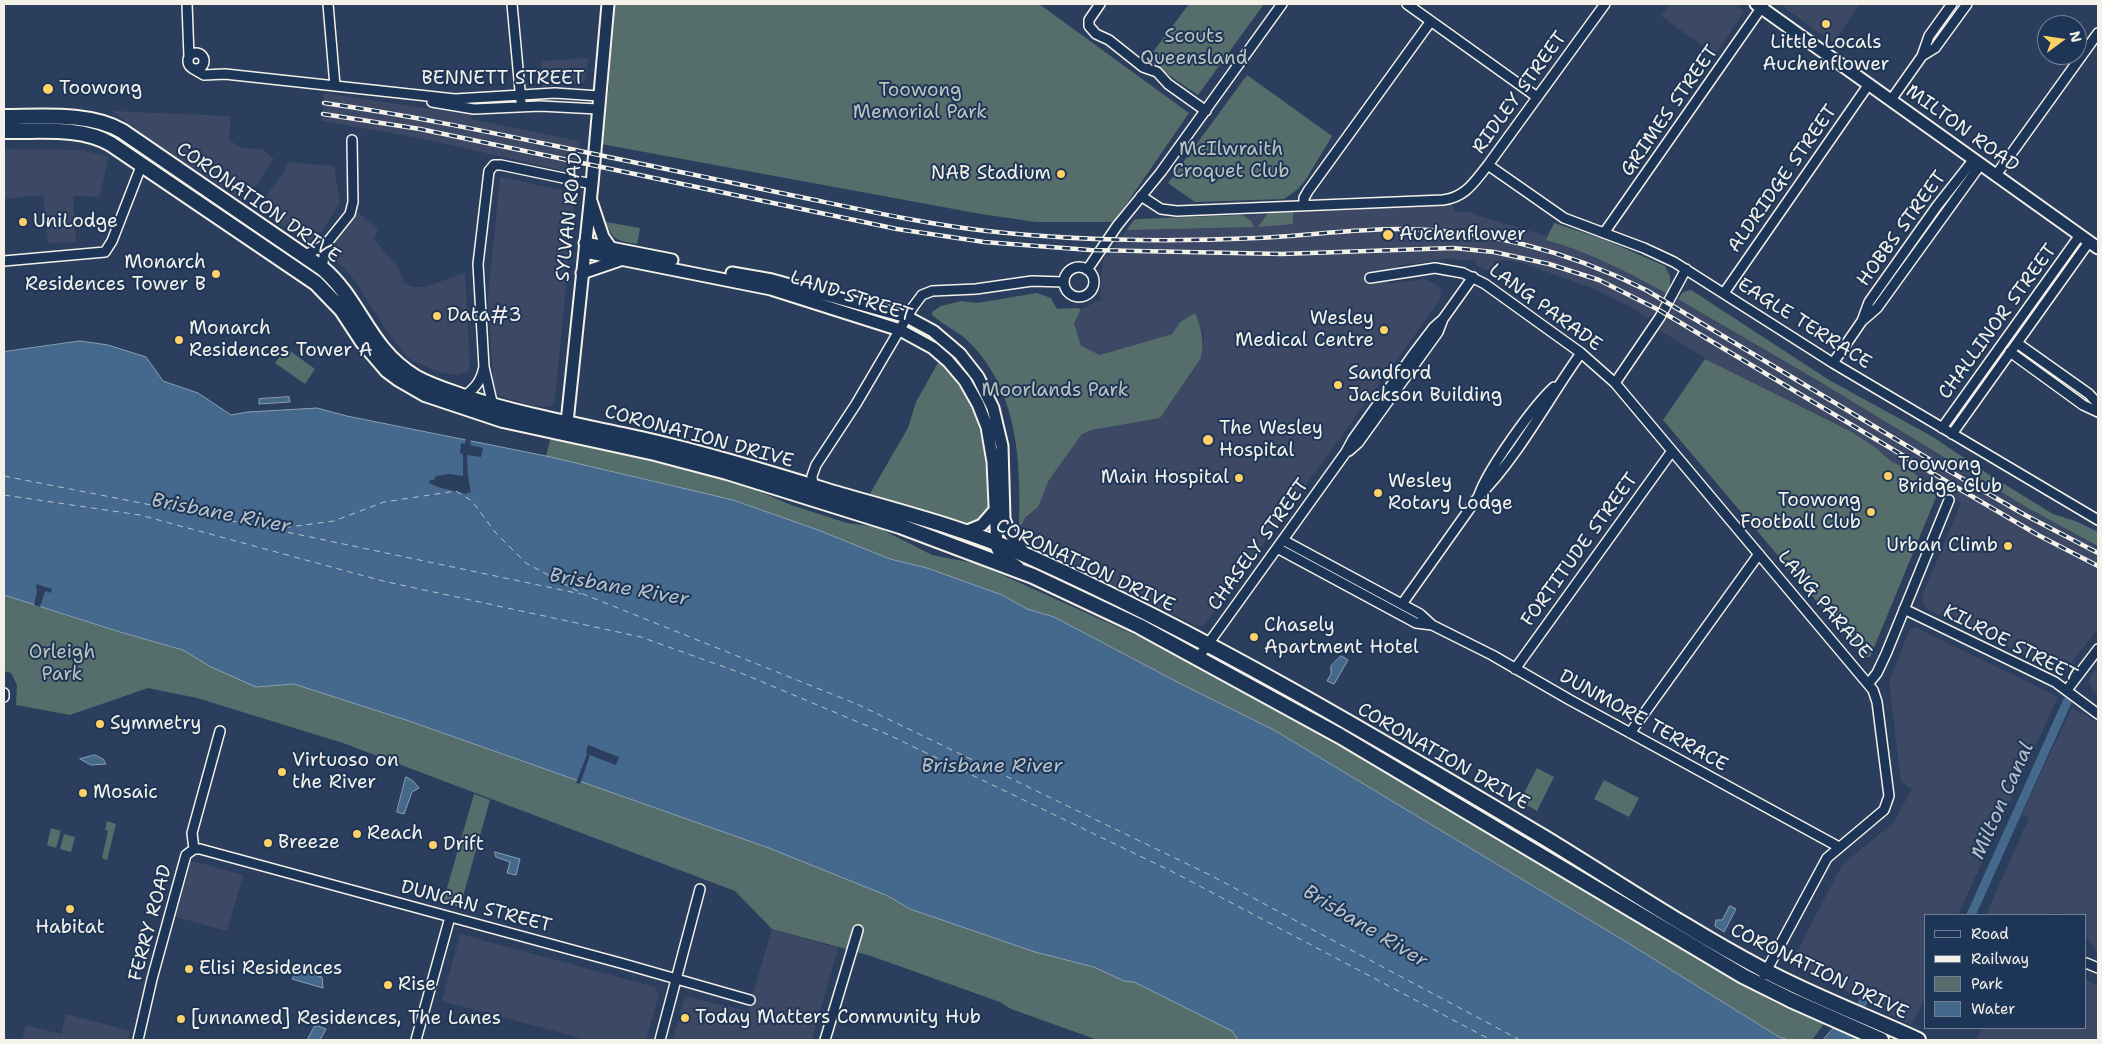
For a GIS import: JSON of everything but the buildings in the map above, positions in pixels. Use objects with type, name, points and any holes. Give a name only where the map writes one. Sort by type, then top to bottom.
[{"type":"highway","name":"CORONATION DRIVE","points":[[4,117],[84,118],[112,125],[322,268],[342,289],[376,341],[396,363],[428,383],[566,428],[727,472],[900,526],[1032,576],[1139,626],[1340,736],[1540,853],[1687,944],[1760,984],[1876,1038]]},
{"type":"highway","name":"CORONATION DRIVE","points":[[4,131],[78,132],[92,134],[111,144],[316,282],[342,310],[374,356],[399,379],[425,394],[502,420],[566,428],[677,448],[813,486],[965,532],[1026,555],[1098,589],[1318,705],[1766,971],[1918,1040]]},
{"type":"main road","name":"SYLVAN ROAD","points":[[566,428],[592,184],[608,4]]},
{"type":"main road","name":"MILTON ROAD","points":[[1760,5],[2089,242]]},
{"type":"main road","points":[[590,199],[603,237],[610,247]]},
{"type":"main road","name":"LAND STREET","points":[[585,247],[610,247],[772,280],[907,317],[922,324],[948,342],[970,365],[993,408],[1002,446],[1004,519],[1010,532],[1026,555]]},
{"type":"main road","name":"LAND STREET","points":[[585,247],[624,259],[771,289],[900,330],[917,338],[941,355],[957,371],[972,392],[983,416],[992,447],[996,543]]},
{"type":"main road","points":[[582,273],[624,259]]},
{"type":"main road","points":[[965,532],[982,525],[995,510]]},
{"type":"main road","points":[[996,543],[1000,554],[1032,576]]},
{"type":"street","points":[[188,4],[190,31],[188,64],[192,68],[200,68],[202,58],[190,31]]},
{"type":"street","points":[[328,4],[334,86]]},
{"type":"street","points":[[512,4],[522,106]]},
{"type":"street","points":[[1100,4],[1089,20],[1092,30],[1100,37],[1109,40],[1143,67],[1157,72],[1168,84],[1206,111]]},
{"type":"street","points":[[1087,270],[1117,226],[1206,111],[1282,4]]},
{"type":"street","points":[[1407,4],[1537,97]]},
{"type":"street","name":"RIDLEY STREET","points":[[1304,205],[1443,200],[1457,197],[1471,186],[1488,165],[1605,4]]},
{"type":"street","points":[[1891,100],[1922,56],[1932,31],[1952,4]]},
{"type":"street","points":[[1922,56],[1934,48],[1967,4]]},
{"type":"street","name":"GRIMES STREET","points":[[1604,233],[1760,5]]},
{"type":"street","points":[[1141,196],[1155,206],[1169,210],[1304,205],[1304,198],[1308,191],[1430,20]]},
{"type":"street","points":[[1996,175],[2098,33]]},
{"type":"street","points":[[189,57],[194,54],[202,58]]},
{"type":"street","name":"BENNETT STREET","points":[[202,58],[210,67],[225,74]]},
{"type":"street","name":"BENNETT STREET","points":[[192,68],[204,74],[225,74],[406,95],[460,99],[566,93],[599,96]]},
{"type":"street","name":"ALDRIDGE STREET","points":[[1724,293],[1869,84]]},
{"type":"street","name":"BENNETT STREET","points":[[406,95],[470,109],[522,106],[598,109]]},
{"type":"street","points":[[304,256],[326,244],[350,214],[354,202],[352,140]]},
{"type":"street","name":"HOBBS STREET","points":[[1833,363],[1862,321],[1877,308],[1977,162]]},
{"type":"street","points":[[4,261],[105,252],[112,241],[142,164]]},
{"type":"street","points":[[494,406],[484,367],[478,264],[489,171],[494,166],[501,165],[592,184]]},
{"type":"street","name":"EAGLE TERRACE","points":[[1488,165],[1553,212],[1662,256],[1686,269],[1833,363],[2098,520]]},
{"type":"street","name":"CHALLINOR STREET","points":[[1952,434],[2089,242]]},
{"type":"street","name":"CHALLINOR STREET","points":[[1942,428],[2089,242]]},
{"type":"street","points":[[322,268],[326,244]]},
{"type":"street","points":[[1078,267],[1087,270],[1094,282],[1093,287],[1087,294],[1078,297],[1066,291],[1064,278],[1070,270],[1078,267]]},
{"type":"street","name":"LANG PARADE","points":[[1370,278],[1435,268],[1457,271],[1473,277],[1581,353],[1615,383],[1869,683],[1877,702],[1888,800],[1884,810],[1839,847],[1824,863],[1760,984]]},
{"type":"street","points":[[1615,383],[1660,317],[1686,269]]},
{"type":"street","name":"CHASELY STREET","points":[[1198,658],[1346,452],[1358,443],[1364,435],[1438,332],[1442,319],[1473,277]]},
{"type":"street","points":[[813,486],[812,476],[816,465],[922,295],[932,290],[976,289],[1032,281],[1064,282]]},
{"type":"street","points":[[2017,343],[2089,394],[2098,404]]},
{"type":"street","points":[[2010,352],[2082,404],[2098,412]]},
{"type":"street","points":[[1402,604],[1478,497],[1483,483],[1510,444],[1546,394],[1558,384],[1581,353]]},
{"type":"street","points":[[464,396],[481,379],[484,367]]},
{"type":"street","name":"FORTITUDE STREET","points":[[1515,669],[1672,451]]},
{"type":"street","points":[[1869,683],[1880,668],[1949,500]]},
{"type":"street","name":"DUNMORE TERRACE","points":[[1280,544],[1416,623],[1432,625]]},
{"type":"street","name":"DUNMORE TERRACE","points":[[1280,544],[1402,604],[1420,614],[1432,625],[1839,847]]},
{"type":"street","points":[[1630,733],[1759,554]]},
{"type":"street","name":"KILROE STREET","points":[[1904,609],[1954,632],[2067,690],[2098,714]]},
{"type":"street","points":[[2067,690],[2098,649]]},
{"type":"street","points":[[4,693],[4,698]]},
{"type":"street","name":"FERRY ROAD","points":[[138,1040],[152,979],[186,855],[194,849],[192,833],[220,732]]},
{"type":"street","name":"DUNCAN STREET","points":[[194,849],[200,849],[750,1000]]},
{"type":"street","points":[[660,1040],[700,889]]},
{"type":"street","points":[[416,1040],[450,917]]},
{"type":"street","points":[[825,1040],[858,930]]},
{"type":"shaded area","points":[[1670,4],[1734,4],[1743,13],[1715,55],[1661,16]]},
{"type":"shaded area","name":"Little Locals Auchenflower","points":[[1782,4],[1860,4],[1833,43]]},
{"type":"shaded area","points":[[588,58],[586,79],[583,83],[543,87],[541,61]]},
{"type":"shaded area","points":[[324,93],[472,115],[471,119],[580,141],[578,174],[424,139],[322,121]]},
{"type":"shaded area","points":[[112,111],[231,116],[229,140],[242,148],[263,149],[274,159],[245,202],[151,140]]},
{"type":"shaded area","points":[[4,149],[82,150],[109,157],[99,197],[73,196],[76,242],[48,243],[43,195],[4,199]]},
{"type":"shaded area","points":[[287,162],[334,166],[340,203],[322,231],[310,243],[257,209],[285,170]]},
{"type":"shaded area","points":[[500,177],[575,194],[555,398],[552,407],[530,405],[494,394],[488,296]]},
{"type":"shaded area","name":"The Wesley Hospital","points":[[1453,205],[1454,212],[1473,212],[1473,214],[1547,236],[1550,231],[1668,294],[1658,312],[1647,318],[1631,307],[1592,288],[1519,262],[1501,260],[1492,273],[1476,265],[1475,260],[1443,259],[1396,266],[1398,266],[1387,284],[1424,279],[1439,286],[1440,300],[1204,626],[1197,626],[1045,553],[1022,535],[1019,530],[1022,522],[1038,507],[1049,480],[1082,434],[1092,430],[1160,418],[1201,358],[1204,335],[1195,313],[1180,322],[1172,334],[1100,355],[1081,347],[1074,323],[1081,309],[1102,299],[1100,296],[1103,261],[1107,254],[1110,257],[1110,252],[1134,220]]},
{"type":"shaded area","points":[[358,212],[378,230],[374,239],[399,269],[403,281],[412,287],[424,287],[465,273],[470,367],[468,371],[458,375],[439,372],[407,357],[388,333],[355,281],[345,269],[331,258],[329,252]]},
{"type":"shaded area","points":[[1691,290],[1829,380],[1933,437],[1991,476],[2053,514],[2098,532],[2098,584],[2080,575],[2098,585],[2098,629],[2066,669],[2059,672],[1927,609],[1922,600],[1923,594],[1961,503],[1908,469],[1892,462],[1876,448],[1852,432],[1720,367],[1659,330],[1683,292]]},
{"type":"shaded area","points":[[1915,627],[2058,697],[1958,914],[1924,914],[1924,1001],[1911,1025],[1795,965],[1793,959],[1842,865],[1893,823],[1912,789],[1901,782],[1889,682],[1909,631]]},
{"type":"shaded area","points":[[2098,666],[2098,694],[2093,691],[2089,683],[2090,676]]},
{"type":"shaded area","points":[[2072,707],[2080,714],[2081,712],[2098,723],[2098,953],[2087,938],[2087,914],[1986,914],[2029,818],[2022,814]]},
{"type":"shaded area","points":[[191,862],[243,875],[227,931],[176,917]]},
{"type":"shaded area","points":[[772,929],[838,948],[812,1040],[673,1040],[685,996],[748,1011]]},
{"type":"shaded area","points":[[460,934],[655,987],[659,994],[646,1040],[588,1040],[442,1001]]},
{"type":"shaded area","points":[[2087,980],[2098,986],[2098,1040],[1975,1040],[1981,1029],[2087,1029]]},
{"type":"shaded area","points":[[66,1014],[130,1031],[128,1040],[22,1040],[26,1025],[61,1034]]},
{"type":"green space","name":"Toowong Memorial Park","points":[[614,4],[1039,4],[1189,113],[1114,222],[1036,222],[981,214],[601,144],[609,85],[608,62]]},
{"type":"green space","name":"Scouts Queensland","points":[[1189,4],[1264,4],[1198,95],[1147,60]]},
{"type":"green space","name":"McIlwraith Croquet Club","points":[[1247,75],[1332,136],[1305,181],[1297,190],[1284,199],[1195,202],[1168,183]]},
{"type":"green space","points":[[1293,212],[1293,224],[1258,227],[1268,213]]},
{"type":"green space","points":[[1242,215],[1251,221],[1254,227],[1127,230],[1134,220],[1138,219]]},
{"type":"green space","points":[[606,222],[640,228],[637,244],[625,242],[614,237]]},
{"type":"green space","points":[[1554,223],[1603,239],[1665,266],[1670,276],[1670,292],[1668,294],[1594,257],[1546,240]]},
{"type":"green space","points":[[1691,290],[1829,380],[1933,437],[1991,476],[2053,514],[2078,522],[2098,532],[2098,546],[2028,508],[1817,380],[1678,299],[1683,292]]},
{"type":"green space","name":"Moorlands Park","points":[[1037,293],[1051,298],[1057,309],[1081,309],[1074,323],[1081,346],[1100,355],[1172,334],[1180,322],[1195,313],[1202,335],[1202,352],[1201,358],[1160,418],[1092,430],[1082,434],[1049,480],[1038,507],[1025,518],[1019,530],[1019,479],[1014,430],[998,383],[986,362],[969,342],[936,319],[932,312],[941,306],[961,301],[977,303]]},
{"type":"green space","points":[[286,348],[315,369],[305,384],[275,363]]},
{"type":"green space","points":[[1705,359],[1852,432],[1876,448],[1892,462],[1908,469],[1939,490],[1870,657],[1864,657],[1663,420]]},
{"type":"green space","name":"Moorlands Park","points":[[939,361],[954,378],[965,395],[979,428],[983,446],[989,506],[986,516],[970,527],[868,497],[908,428],[916,402]]},
{"type":"green space","points":[[551,437],[730,479],[791,505],[847,523],[877,527],[932,555],[978,564],[1153,643],[1321,733],[1380,770],[1515,845],[1681,949],[1776,1003],[1826,1021],[1812,1040],[1789,1040],[1779,1037],[1628,943],[1274,730],[1183,685],[1054,617],[1027,609],[1002,595],[927,568],[890,559],[818,530],[733,500],[546,456]]},
{"type":"green space","name":"Orleigh Park","points":[[4,595],[183,650],[256,686],[294,684],[409,721],[769,848],[888,896],[910,909],[1035,952],[1094,967],[1124,981],[1134,982],[1233,1031],[1238,1040],[1098,1040],[1011,1009],[1000,1002],[868,955],[772,929],[735,891],[343,743],[197,698],[148,688],[70,715],[16,705],[17,685],[11,673],[4,671]]},
{"type":"green space","points":[[1537,768],[1554,777],[1537,811],[1520,801]]},
{"type":"green space","points":[[1604,780],[1639,798],[1629,817],[1594,799]]},
{"type":"green space","points":[[474,794],[490,800],[460,907],[443,902]]},
{"type":"green space","points":[[107,821],[116,824],[107,860],[102,858],[108,831],[105,830]]},
{"type":"green space","points":[[51,828],[61,831],[56,848],[47,845]]},
{"type":"green space","points":[[64,834],[75,837],[71,852],[60,849]]},
{"type":"water","name":"Brisbane River","points":[[80,341],[108,345],[146,357],[163,381],[198,393],[231,415],[248,412],[317,408],[347,416],[546,456],[733,500],[818,530],[890,559],[927,568],[1002,595],[1027,609],[1054,617],[1183,685],[1274,730],[1628,943],[1779,1037],[1789,1040],[1238,1040],[1232,1031],[1134,982],[1124,981],[1094,967],[1035,952],[910,909],[888,896],[769,848],[409,721],[294,684],[256,687],[211,667],[183,650],[4,595],[4,352]]},
{"type":"water","points":[[289,397],[290,402],[259,404],[259,399]]},
{"type":"water","points":[[1341,656],[1348,660],[1334,684],[1327,681],[1331,674],[1331,666]]},
{"type":"water","points":[[95,755],[103,759],[106,764],[91,765],[80,759]]},
{"type":"water","points":[[406,777],[419,788],[412,792],[404,814],[397,812]]},
{"type":"water","points":[[495,852],[520,859],[516,875],[507,873],[510,862],[496,857]]},
{"type":"water","points":[[1730,906],[1736,909],[1724,932],[1715,926],[1716,920],[1722,920]]},
{"type":"water","points":[[315,969],[318,976],[322,977],[323,988],[292,979],[298,970]]},
{"type":"water","points":[[318,1026],[326,1029],[320,1040],[307,1040],[314,1027]]},
{"type":"water","points":[[1834,1028],[1855,1037],[1853,1040],[1823,1040]]},
{"type":"pier","points":[[466,437],[471,438],[470,445],[483,448],[481,457],[467,455],[471,493],[468,492],[467,494],[441,488],[429,483],[436,476],[450,474],[463,476],[463,454],[460,453],[461,443],[465,444]]},
{"type":"pier","points":[[36,584],[52,589],[51,593],[46,591],[44,594],[40,607],[34,605],[37,592]]},
{"type":"pier","points":[[588,745],[619,757],[616,765],[590,755],[580,784],[576,783],[587,754]]},
{"type":"waterway","name":"Milton Canal","points":[[1971,914],[2067,702]]},
{"type":"waterway","name":"Milton Canal","points":[[1847,1033],[1863,1002]]},
{"type":"ferry route","points":[[4,476],[273,529]]},
{"type":"ferry route","points":[[274,529],[334,521],[384,502],[456,491],[472,501],[495,532],[526,563],[583,594],[859,705],[1210,875],[1520,1040]]},
{"type":"ferry route","points":[[4,495],[140,515],[383,581],[641,637],[741,673],[889,735],[1175,873],[1491,1040]]},
{"type":"ferry route","points":[[277,530],[581,594]]},
{"type":"railway","points":[[324,103],[469,128],[935,224],[987,231],[1089,239],[1190,240],[1257,238],[1399,229],[1463,233],[1526,245],[1587,264],[1646,290],[1944,468],[2025,515],[2098,553]]},
{"type":"railway","points":[[323,114],[420,129],[897,229],[984,242],[1090,250],[1282,254],[1453,248],[1494,252],[1549,264],[1599,280],[1659,310],[2038,535],[2098,566]]},
{"type":"place","name":"Little Locals Auchenflower","points":[[1826,24]]},
{"type":"place","name":"Toowong","points":[[48,89]]},
{"type":"place","name":"NAB Stadium","points":[[1061,174]]},
{"type":"place","name":"UniLodge","points":[[23,222]]},
{"type":"place","name":"Auchenflower","points":[[1388,235]]},
{"type":"place","name":"Monarch Residences Tower B","points":[[216,274]]},
{"type":"place","name":"Data#3","points":[[437,316]]},
{"type":"place","name":"Wesley Medical Centre","points":[[1384,330]]},
{"type":"place","name":"Monarch Residences Tower A","points":[[179,340]]},
{"type":"place","name":"Sandford Jackson Building","points":[[1338,385]]},
{"type":"place","name":"The Wesley Hospital","points":[[1208,440]]},
{"type":"place","name":"Toowong Bridge Club","points":[[1888,476]]},
{"type":"place","name":"Main Hospital","points":[[1239,478]]},
{"type":"place","name":"Wesley Rotary Lodge","points":[[1378,493]]},
{"type":"place","name":"Toowong Football Club","points":[[1871,512]]},
{"type":"place","name":"Urban Climb","points":[[2008,546]]},
{"type":"place","name":"Chasely Apartment Hotel","points":[[1254,637]]},
{"type":"place","name":"Symmetry","points":[[100,724]]},
{"type":"place","name":"Virtuoso on the River","points":[[282,772]]},
{"type":"place","name":"Mosaic","points":[[83,793]]},
{"type":"place","name":"Reach","points":[[357,834]]},
{"type":"place","name":"Breeze","points":[[268,843]]},
{"type":"place","name":"Drift","points":[[433,845]]},
{"type":"place","name":"Habitat","points":[[70,909]]},
{"type":"place","name":"Elisi Residences","points":[[189,969]]},
{"type":"place","name":"Rise","points":[[388,985]]},
{"type":"place","name":"Today Matters Community Hub","points":[[685,1018]]},
{"type":"place","name":"[unnamed] Residences, The Lanes","points":[[181,1019]]}]
